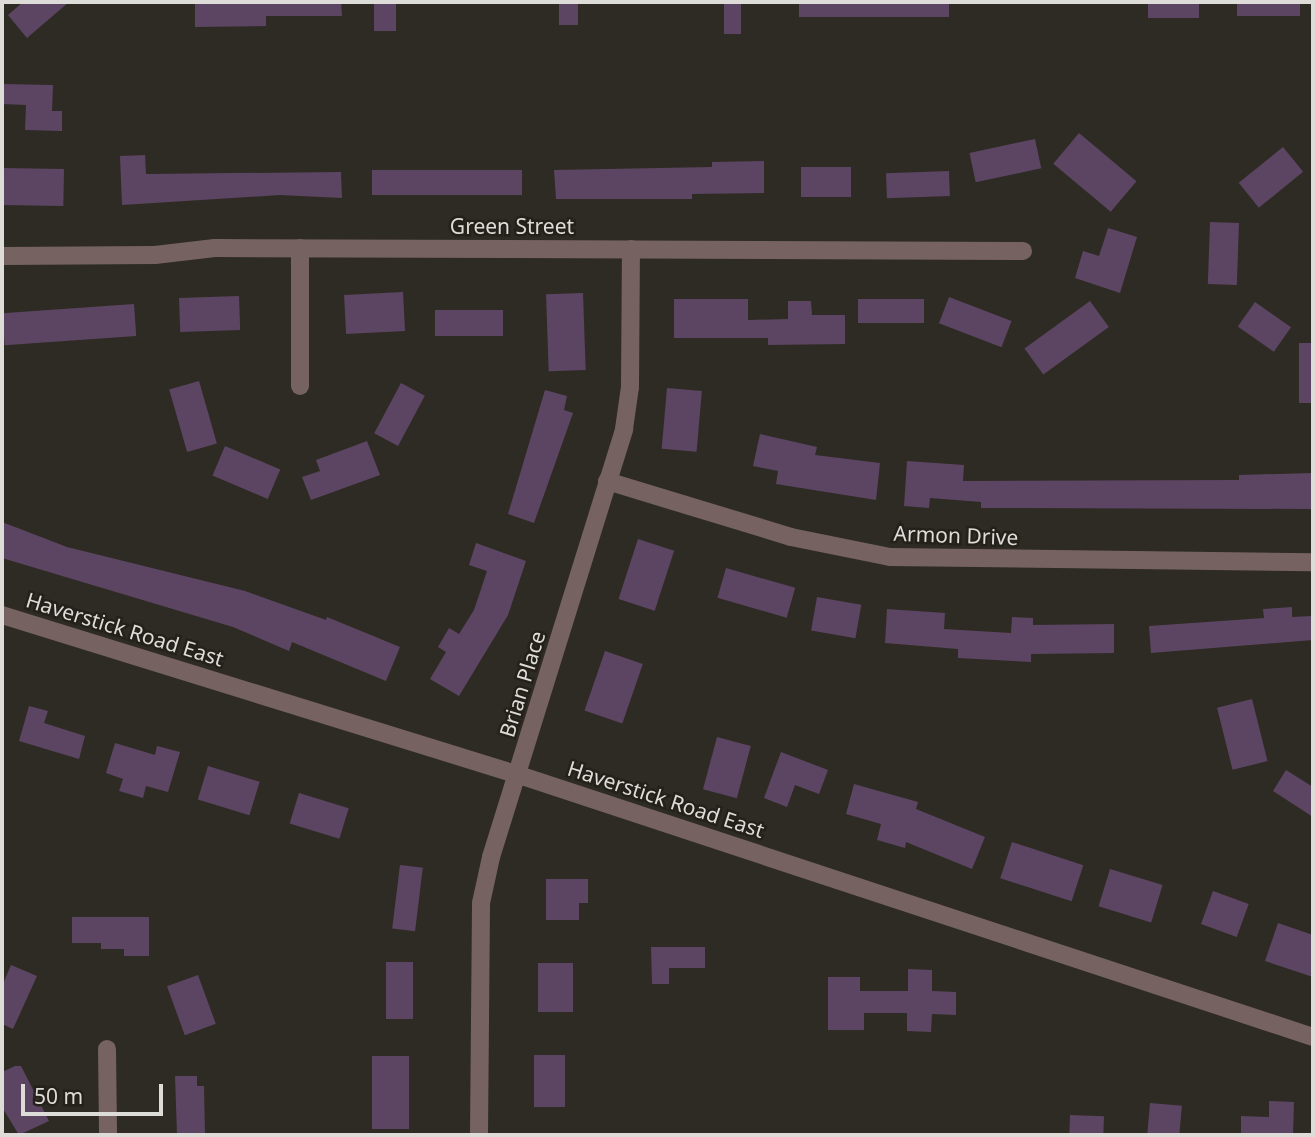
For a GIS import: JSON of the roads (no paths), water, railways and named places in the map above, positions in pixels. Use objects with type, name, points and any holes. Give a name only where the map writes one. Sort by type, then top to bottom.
[{"type":"street","name":"Green Street","points":[[2,256],[300,248],[1023,251]]},
{"type":"street","points":[[300,248],[300,386]]},
{"type":"street","name":"Brian Place","points":[[479,1135],[481,903],[624,429],[630,387],[631,249]]},
{"type":"street","name":"Armon Drive","points":[[607,481],[791,537],[890,557],[1313,562]]},
{"type":"street","name":"Haverstick Road East","points":[[2,615],[519,775],[1313,1037]]},
{"type":"street","points":[[107,1049],[108,1135]]}]
